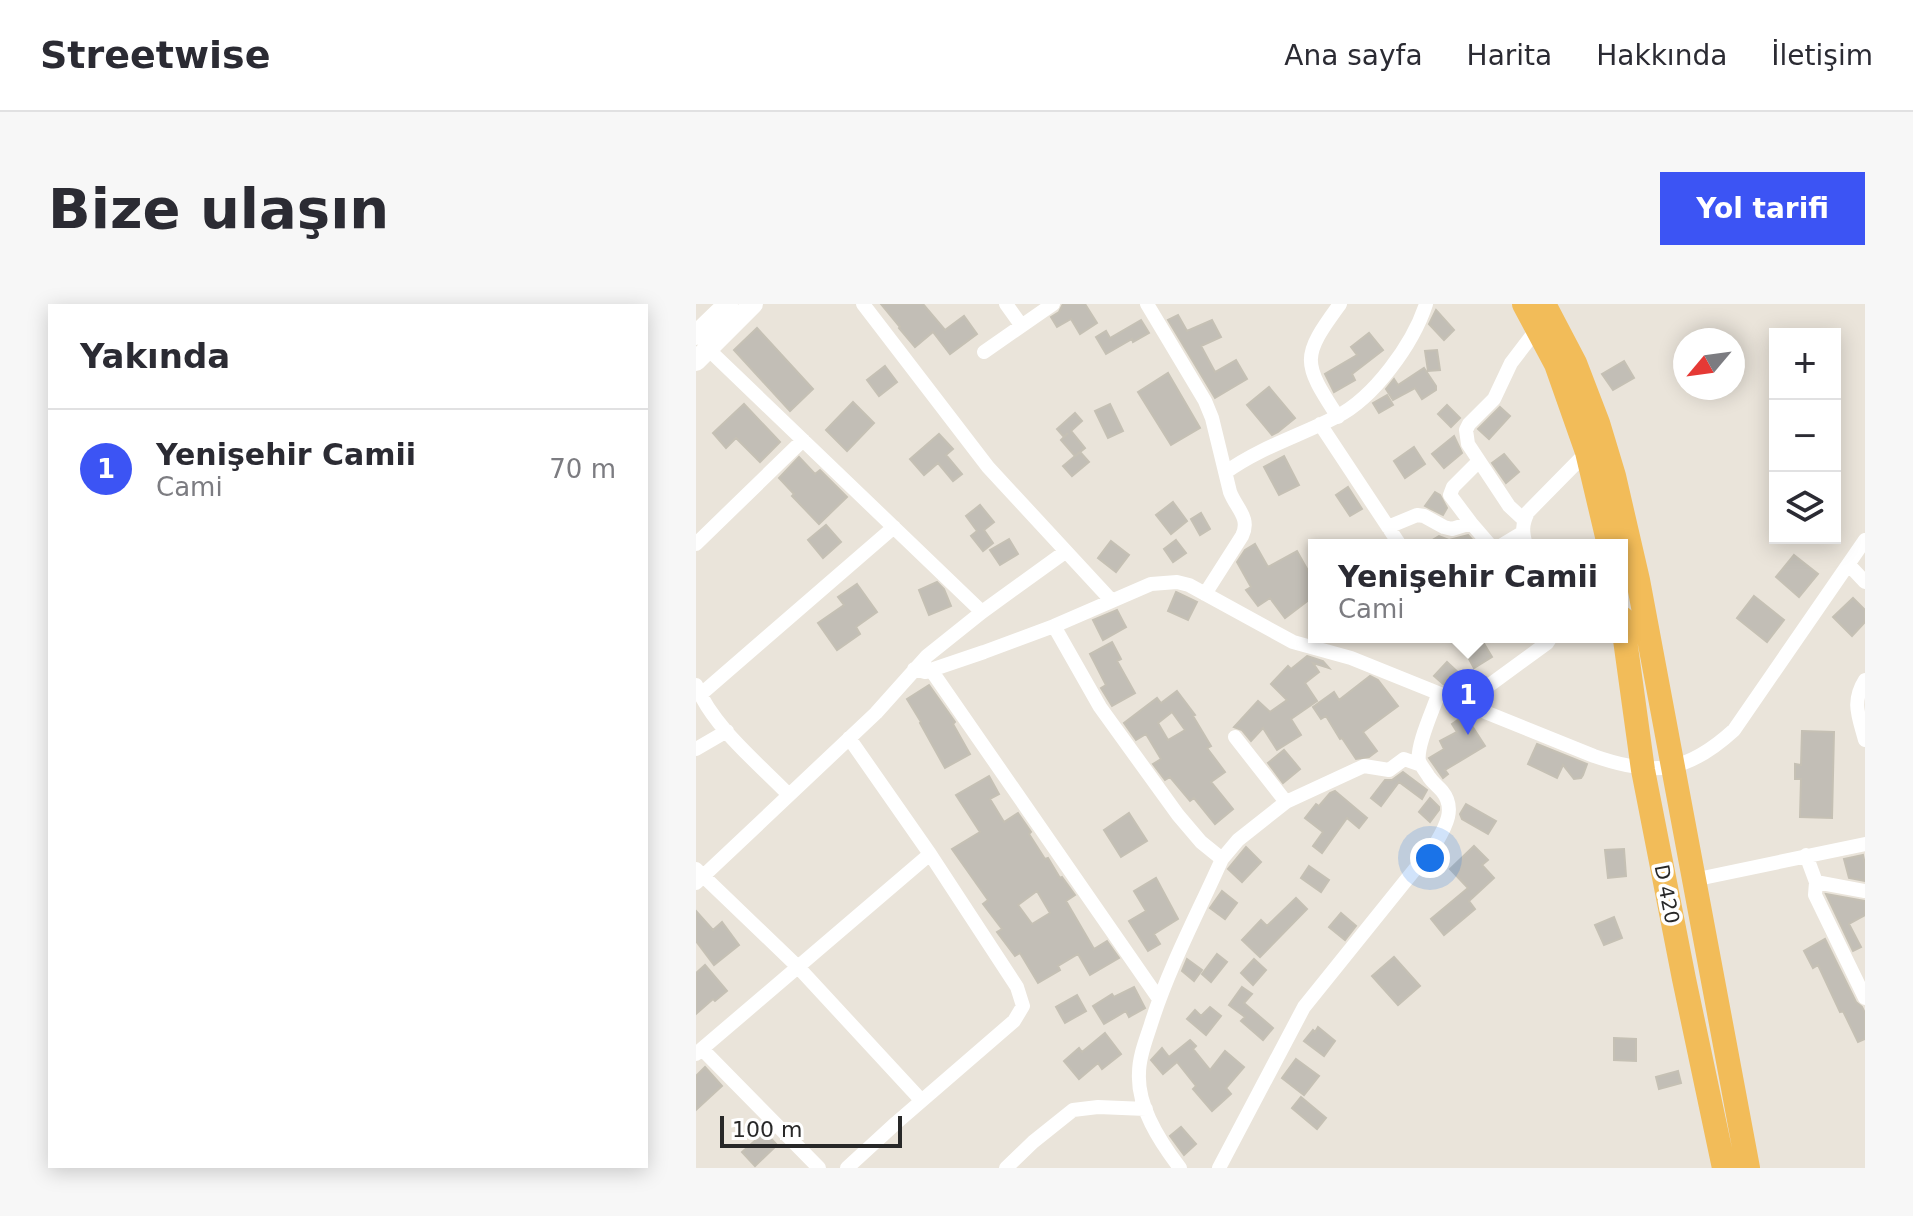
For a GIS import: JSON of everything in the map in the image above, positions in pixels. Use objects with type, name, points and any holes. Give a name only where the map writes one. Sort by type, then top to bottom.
[{"type":"highway","points":[[1524,304],[1556,364],[1587,452],[1608,539]]},
{"type":"highway","points":[[1544,304],[1575,363],[1614,476],[1638,580],[1748,1168]]},
{"type":"highway","name":"D 420","points":[[1625,643],[1643,770],[1724,1168]]},
{"type":"main road","points":[[700,339],[728,304]]},
{"type":"main road","points":[[700,339],[753,304]]},
{"type":"street","points":[[863,304],[988,467],[1111,600]]},
{"type":"street","points":[[1006,304],[1021,325]]},
{"type":"street","points":[[984,352],[1053,304]]},
{"type":"street","points":[[1147,304],[1205,401],[1233,502],[1243,515],[1246,528],[1205,594]]},
{"type":"street","points":[[1338,417],[1317,383],[1310,362],[1318,334],[1340,304]]},
{"type":"street","points":[[1226,472],[1246,458],[1338,417],[1357,404],[1372,391],[1407,344],[1420,323],[1426,304]]},
{"type":"street","points":[[1524,533],[1468,444],[1466,430],[1494,399],[1511,363],[1537,329]]},
{"type":"street","points":[[700,339],[982,612]]},
{"type":"street","points":[[1320,424],[1396,539]]},
{"type":"street","points":[[696,544],[803,440]]},
{"type":"street","points":[[1524,533],[1528,512],[1587,452]]},
{"type":"street","points":[[1479,461],[1451,490],[1453,500],[1485,539]]},
{"type":"street","points":[[1388,527],[1417,515],[1452,529],[1471,523]]},
{"type":"street","points":[[789,795],[727,731],[698,690],[894,527]]},
{"type":"street","points":[[914,669],[920,672],[931,670],[1054,626],[1151,584],[1177,582],[1189,585],[1293,642],[1351,658],[1594,756],[1643,770],[1672,767],[1715,748],[1734,730],[1865,540]]},
{"type":"street","points":[[921,1100],[798,967],[698,876],[876,713],[914,669],[982,612],[1065,552]]},
{"type":"street","points":[[1849,565],[1865,582]]},
{"type":"street","points":[[1054,626],[1100,707],[1178,815],[1201,842],[1222,859]]},
{"type":"street","points":[[1465,703],[1547,643]]},
{"type":"street","points":[[931,670],[1159,999]]},
{"type":"street","points":[[1865,680],[1857,699],[1865,740]]},
{"type":"street","points":[[1219,1168],[1304,1007],[1436,843],[1446,826],[1448,803],[1419,759],[1438,695]]},
{"type":"street","points":[[696,749],[727,731]]},
{"type":"street","points":[[1235,737],[1286,802]]},
{"type":"street","points":[[847,1168],[1014,1021],[1023,1006],[1017,987],[849,738]]},
{"type":"street","points":[[1180,1168],[1153,1127],[1141,1096],[1139,1072],[1143,1048],[1159,999],[1222,859],[1238,840],[1286,802],[1364,766],[1389,770],[1404,759],[1421,765]]},
{"type":"street","points":[[1693,880],[1865,844]]},
{"type":"street","points":[[819,1168],[699,1051],[930,854]]},
{"type":"street","points":[[1806,855],[1816,882],[1815,895],[1865,998]]},
{"type":"street","points":[[1816,882],[1865,891]]},
{"type":"street","points":[[1851,970],[1865,962]]},
{"type":"street","points":[[1006,1168],[1073,1110],[1098,1107],[1146,1109]]},
{"type":"building","points":[[881,304],[923,304],[945,330],[964,316],[977,334],[950,354],[933,332],[915,347]]},
{"type":"building","points":[[1063,304],[1085,304],[1097,323],[1080,334],[1071,319],[1057,327],[1051,317],[1059,312]]},
{"type":"building","points":[[1436,310],[1454,330],[1444,340],[1429,324]]},
{"type":"building","points":[[1178,315],[1187,331],[1212,320],[1221,337],[1201,346],[1215,372],[1236,360],[1247,379],[1215,398],[1168,320]]},
{"type":"building","points":[[1141,320],[1149,333],[1106,354],[1096,337],[1106,331],[1110,338]]},
{"type":"building","points":[[757,328],[813,389],[790,411],[734,350]]},
{"type":"building","points":[[1369,333],[1383,350],[1352,374],[1355,380],[1334,392],[1325,374],[1357,355],[1351,347]]},
{"type":"building","points":[[1437,350],[1440,370],[1428,371],[1425,351]]},
{"type":"building","points":[[1624,361],[1634,378],[1613,390],[1602,374]]},
{"type":"building","points":[[885,366],[897,382],[879,396],[867,380]]},
{"type":"building","points":[[1424,368],[1436,390],[1422,399],[1415,388],[1393,400],[1386,389],[1394,379],[1398,385]]},
{"type":"building","points":[[1168,373],[1200,428],[1171,445],[1138,392]]},
{"type":"building","points":[[1269,387],[1295,418],[1272,435],[1247,405]]},
{"type":"building","points":[[1387,395],[1393,405],[1379,413],[1373,403]]},
{"type":"building","points":[[853,402],[874,423],[847,451],[826,430]]},
{"type":"building","points":[[744,404],[780,442],[760,462],[736,438],[726,448],[713,433]]},
{"type":"building","points":[[1110,404],[1123,431],[1108,438],[1095,411]]},
{"type":"building","points":[[1447,405],[1460,418],[1451,427],[1438,414]]},
{"type":"building","points":[[1500,407],[1510,416],[1489,439],[1478,429]]},
{"type":"building","points":[[1075,413],[1082,421],[1071,431],[1085,448],[1075,456],[1061,440],[1064,437],[1057,429]]},
{"type":"building","points":[[939,434],[953,449],[946,455],[962,474],[953,481],[938,463],[924,475],[910,459]]},
{"type":"building","points":[[1454,436],[1462,453],[1444,468],[1432,454]]},
{"type":"building","points":[[1414,447],[1425,464],[1405,478],[1394,461]]},
{"type":"building","points":[[1080,452],[1089,462],[1072,476],[1063,466]]},
{"type":"building","points":[[1504,454],[1519,472],[1506,483],[1492,463]]},
{"type":"building","points":[[1284,456],[1299,485],[1279,495],[1264,467]]},
{"type":"building","points":[[799,457],[815,474],[820,470],[847,497],[819,524],[779,478]]},
{"type":"building","points":[[1348,487],[1362,509],[1350,516],[1336,495]]},
{"type":"building","points":[[1435,492],[1447,508],[1443,515],[1425,506]]},
{"type":"building","points":[[1173,502],[1187,521],[1171,534],[1156,515]]},
{"type":"building","points":[[980,505],[994,522],[984,530],[993,543],[983,551],[971,536],[977,531],[966,516]]},
{"type":"building","points":[[1201,513],[1210,529],[1200,535],[1191,519]]},
{"type":"building","points":[[826,525],[841,542],[823,558],[808,540]]},
{"type":"building","points":[[1009,539],[1018,554],[1000,565],[990,550]]},
{"type":"building","points":[[1176,540],[1186,553],[1173,562],[1164,549]]},
{"type":"building","points":[[1111,541],[1129,555],[1116,572],[1098,558]]},
{"type":"building","points":[[1255,544],[1268,567],[1297,551],[1308,571],[1308,601],[1285,618],[1270,598],[1258,606],[1246,590],[1251,587],[1237,562],[1245,550]]},
{"type":"building","points":[[1794,555],[1818,574],[1799,597],[1776,577]]},
{"type":"building","points":[[937,582],[944,589],[951,606],[929,615],[919,590]]},
{"type":"building","points":[[857,584],[877,612],[856,627],[860,634],[837,650],[818,623],[844,605],[838,597]]},
{"type":"building","points":[[1176,592],[1197,602],[1188,620],[1168,611]]},
{"type":"building","points":[[1754,596],[1784,620],[1767,642],[1737,618]]},
{"type":"building","points":[[1853,598],[1865,610],[1865,622],[1852,636],[1833,617]]},
{"type":"building","points":[[1117,610],[1126,627],[1103,640],[1093,620]]},
{"type":"building","points":[[1112,642],[1121,659],[1117,661],[1135,693],[1112,706],[1101,688],[1106,685],[1090,654]]},
{"type":"building","points":[[1460,643],[1484,643],[1492,657],[1474,668]]},
{"type":"building","points":[[1307,656],[1323,661],[1329,668],[1313,663],[1319,672],[1305,683],[1317,701],[1291,719],[1301,735],[1277,750],[1263,728],[1251,741],[1242,730],[1234,727],[1258,701],[1270,712],[1287,700],[1271,684],[1288,666],[1291,669]]},
{"type":"building","points":[[1447,662],[1462,676],[1451,688],[1434,676]]},
{"type":"building","points":[[1370,676],[1378,680],[1398,706],[1363,732],[1377,751],[1369,757],[1356,759],[1326,716],[1321,719],[1313,707],[1334,692],[1339,700]]},
{"type":"building","points":[[929,685],[955,722],[953,724],[970,754],[945,768],[907,699]]},
{"type":"building","points":[[1177,691],[1195,715],[1211,746],[1207,748],[1225,772],[1211,782],[1233,809],[1215,824],[1194,798],[1190,801],[1170,777],[1165,780],[1153,764],[1161,759],[1146,734],[1136,740],[1124,723],[1157,698],[1161,703]],"holes":[[[1172,712],[1185,730],[1168,740],[1158,723]]]},
{"type":"building","points":[[1465,715],[1485,746],[1445,770],[1448,774],[1443,778],[1429,758],[1444,749],[1440,741],[1457,732],[1452,724]]},
{"type":"building","points":[[1802,731],[1834,732],[1832,818],[1800,817],[1801,779],[1795,779],[1795,764],[1801,765]]},
{"type":"building","points":[[1537,744],[1587,764],[1581,778],[1574,779],[1563,765],[1557,778],[1528,764]]},
{"type":"building","points":[[1284,750],[1300,769],[1283,783],[1268,763]]},
{"type":"building","points":[[1403,772],[1427,790],[1422,799],[1399,782],[1381,806],[1371,798],[1385,780],[1392,780]]},
{"type":"building","points":[[989,776],[999,794],[990,799],[1004,822],[1018,813],[1045,859],[1048,858],[1075,895],[1066,901],[1094,949],[1107,941],[1119,958],[1090,975],[1078,954],[1038,983],[1020,953],[1015,956],[997,932],[1002,929],[983,904],[988,900],[952,849],[980,832],[956,795]],"holes":[[[1037,891],[1050,913],[1032,924],[1018,905]]]},
{"type":"building","points":[[1335,791],[1367,818],[1359,828],[1347,818],[1322,853],[1313,846],[1323,832],[1305,818],[1316,804],[1319,806]]},
{"type":"building","points":[[1430,798],[1439,810],[1430,822],[1419,812]]},
{"type":"building","points":[[1466,804],[1496,821],[1488,834],[1462,819],[1460,814]]},
{"type":"building","points":[[1129,813],[1147,841],[1121,857],[1104,830]]},
{"type":"building","points":[[1474,846],[1488,860],[1482,865],[1494,878],[1469,901],[1475,909],[1444,935],[1431,919],[1468,888],[1450,869]]},
{"type":"building","points":[[1246,847],[1261,862],[1242,882],[1228,869]]},
{"type":"building","points":[[1624,849],[1626,876],[1608,878],[1605,850]]},
{"type":"building","points":[[1863,855],[1865,881],[1849,878],[1844,859]]},
{"type":"building","points":[[1309,866],[1329,880],[1321,892],[1301,878]]},
{"type":"building","points":[[1156,878],[1178,919],[1154,934],[1160,944],[1148,951],[1129,921],[1146,911],[1134,891]]},
{"type":"building","points":[[1222,891],[1237,903],[1225,919],[1210,908]]},
{"type":"building","points":[[1826,894],[1865,901],[1865,915],[1849,924],[1861,947],[1853,951]]},
{"type":"building","points":[[1296,898],[1307,909],[1260,957],[1242,940],[1261,920],[1267,926]]},
{"type":"building","points":[[696,911],[713,930],[722,922],[739,945],[714,965],[696,941]]},
{"type":"building","points":[[1341,913],[1356,926],[1345,940],[1329,927]]},
{"type":"building","points":[[1614,917],[1622,938],[1604,945],[1595,925]]},
{"type":"building","points":[[1825,939],[1856,1002],[1865,1013],[1865,1039],[1858,1042],[1818,965],[1813,968],[1804,951]]},
{"type":"building","points":[[1217,954],[1227,962],[1211,982],[1202,974]]},
{"type":"building","points":[[1394,957],[1420,986],[1398,1005],[1372,976]]},
{"type":"building","points":[[1187,959],[1202,970],[1194,981],[1182,971]]},
{"type":"building","points":[[1254,959],[1266,970],[1253,985],[1241,973]]},
{"type":"building","points":[[705,965],[727,991],[696,1014],[696,973]]},
{"type":"building","points":[[1134,987],[1145,1008],[1129,1017],[1126,1011],[1104,1024],[1093,1006],[1112,994],[1114,997]]},
{"type":"building","points":[[1242,987],[1252,994],[1244,1003],[1273,1028],[1263,1040],[1241,1021],[1245,1017],[1229,1005]]},
{"type":"building","points":[[1077,995],[1086,1011],[1065,1023],[1056,1007]]},
{"type":"building","points":[[1210,1007],[1221,1016],[1206,1035],[1187,1019],[1195,1010],[1201,1016]]},
{"type":"building","points":[[1318,1027],[1335,1041],[1324,1056],[1304,1041]]},
{"type":"building","points":[[1105,1033],[1121,1054],[1102,1069],[1098,1063],[1079,1079],[1064,1061],[1079,1048],[1082,1052]]},
{"type":"building","points":[[1614,1038],[1636,1039],[1636,1061],[1614,1060]]},
{"type":"building","points":[[1190,1040],[1196,1046],[1193,1049],[1210,1070],[1225,1051],[1244,1067],[1226,1088],[1231,1094],[1212,1111],[1193,1089],[1196,1086],[1177,1062],[1163,1074],[1151,1060],[1162,1048],[1169,1057]]},
{"type":"building","points":[[1296,1059],[1319,1076],[1304,1095],[1282,1078]]},
{"type":"building","points":[[705,1067],[722,1086],[696,1110],[696,1076]]},
{"type":"building","points":[[1678,1071],[1681,1083],[1659,1089],[1656,1077]]},
{"type":"building","points":[[1301,1097],[1326,1118],[1317,1129],[1292,1108]]},
{"type":"building","points":[[1181,1127],[1196,1144],[1184,1155],[1170,1136]]},
{"type":"building","points":[[765,1132],[777,1145],[755,1166],[742,1152]]},
{"type":"place","name":"Yenişehir Camii","points":[[1468,735]]}]
